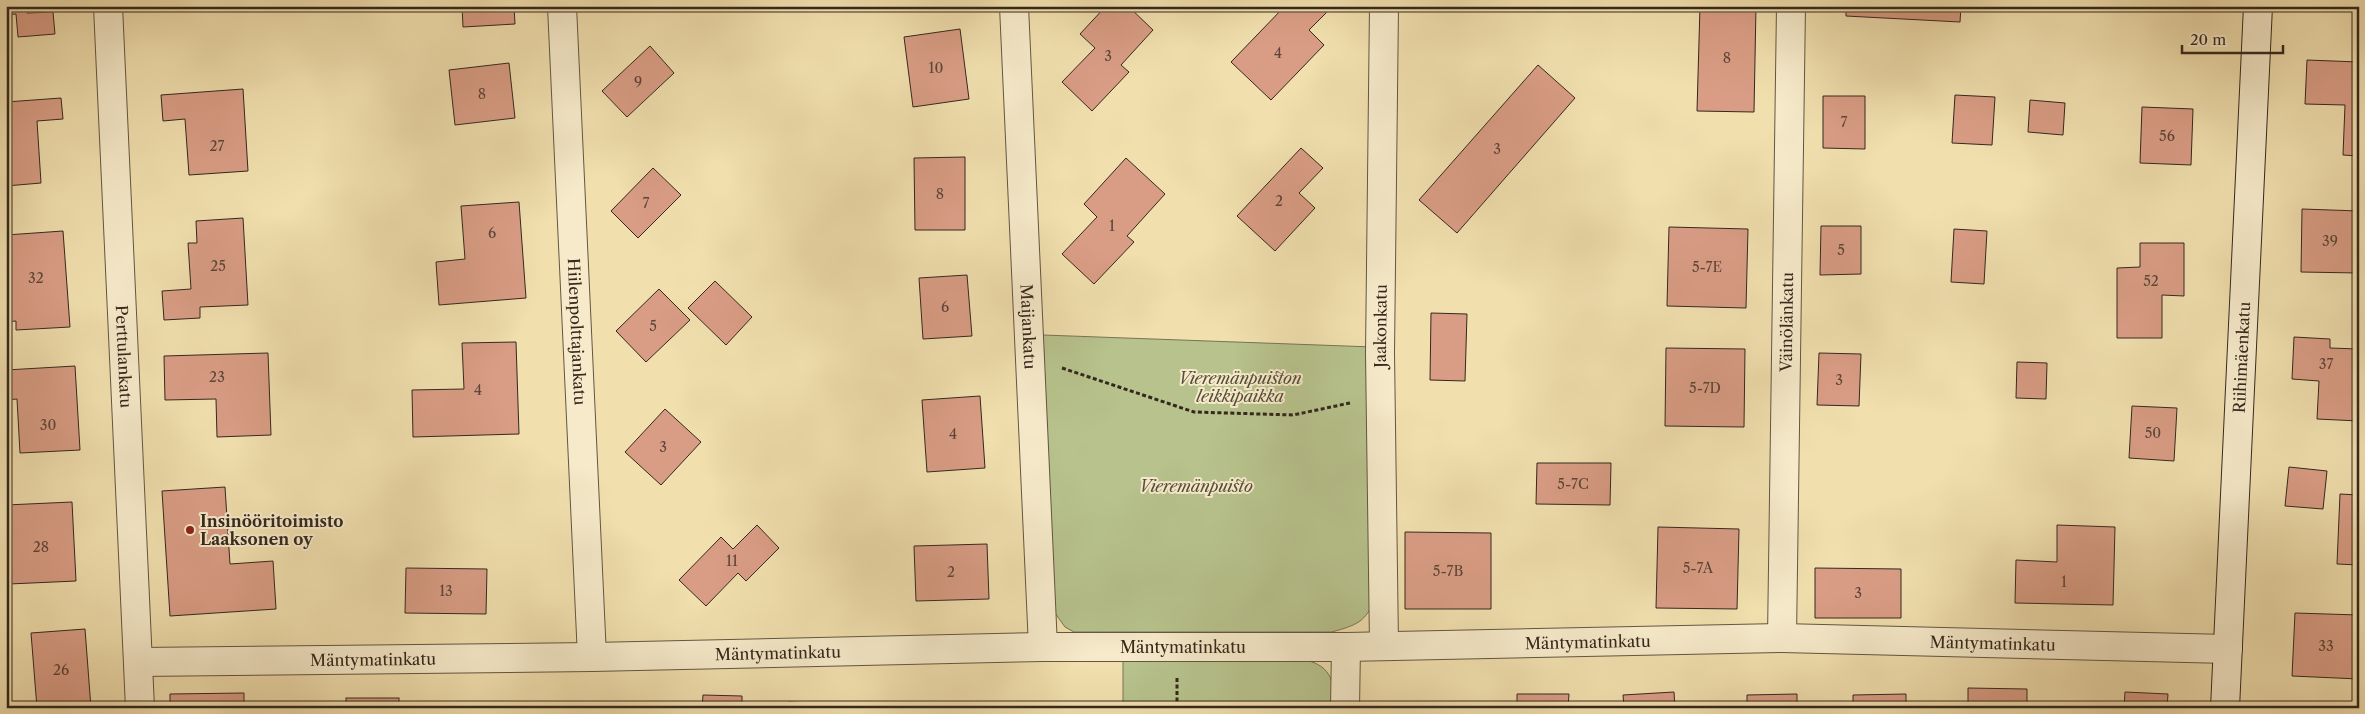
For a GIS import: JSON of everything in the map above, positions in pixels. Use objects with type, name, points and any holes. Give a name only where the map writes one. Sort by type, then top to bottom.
[{"type":"street","name":"Perttulankatu","points":[[108,6],[140,708]]},
{"type":"street","name":"Hiilenpolttajankatu","points":[[562,6],[592,657]]},
{"type":"street","name":"Maijankatu","points":[[1014,6],[1043,647]]},
{"type":"street","name":"Jaakonkatu","points":[[1384,6],[1381,396],[1384,645]]},
{"type":"street","name":"Väinölänkatu","points":[[1782,638],[1791,6]]},
{"type":"street","name":"Riihimäenkatu","points":[[2225,708],[2258,6]]},
{"type":"street","name":"Mäntymatinkatu","points":[[138,662],[592,657],[1043,647],[1346,647],[1782,638],[2228,650]]},
{"type":"street","points":[[1345,708],[1346,647]]},
{"type":"path","points":[[1030,363],[1044,362],[1194,412],[1293,415],[1381,396]]},
{"type":"green space","name":"Vieremänpuisto","points":[[1043,335],[1373,347],[1375,599],[1363,618],[1354,625],[1332,632],[1074,632],[1065,627],[1055,613]]},
{"type":"green space","points":[[1306,660],[1322,667],[1330,677],[1334,708],[1123,708],[1123,661]]},
{"type":"building","points":[[6,6],[26,6],[27,13],[53,12],[55,34],[18,37],[16,14],[6,15]]},
{"type":"building","points":[[462,6],[514,6],[515,24],[463,27]]},
{"type":"building","points":[[1106,6],[1128,6],[1153,30],[1121,65],[1129,72],[1092,111],[1062,82],[1095,48],[1080,34]]},
{"type":"building","points":[[1285,6],[1325,6],[1329,10],[1309,30],[1324,45],[1271,100],[1231,62]]},
{"type":"building","points":[[1700,6],[1756,6],[1754,112],[1697,111]]},
{"type":"building","points":[[1846,6],[1961,6],[1960,22],[1846,16]]},
{"type":"building","points":[[960,29],[969,99],[913,107],[904,37]]},
{"type":"building","points":[[650,46],[674,73],[627,117],[602,91]]},
{"type":"building","points":[[2307,60],[2359,62],[2359,156],[2343,155],[2345,105],[2305,104]]},
{"type":"building","points":[[509,63],[515,118],[455,125],[449,70]]},
{"type":"building","points":[[1538,65],[1575,98],[1457,233],[1419,200]]},
{"type":"building","points":[[243,89],[248,171],[189,175],[185,119],[163,121],[161,95]]},
{"type":"building","points":[[1955,95],[1995,97],[1992,145],[1952,143]]},
{"type":"building","points":[[1823,96],[1865,96],[1865,149],[1823,148]]},
{"type":"building","points":[[61,98],[63,119],[37,121],[41,183],[6,186],[6,102]]},
{"type":"building","points":[[2030,100],[2065,103],[2063,135],[2028,132]]},
{"type":"building","points":[[2142,107],[2193,109],[2191,165],[2140,163]]},
{"type":"building","points":[[1301,148],[1323,168],[1299,193],[1315,208],[1275,251],[1237,216]]},
{"type":"building","points":[[965,157],[965,230],[915,230],[914,158]]},
{"type":"building","points":[[1126,158],[1165,194],[1127,236],[1134,242],[1094,284],[1062,254],[1097,217],[1084,204]]},
{"type":"building","points":[[653,168],[681,195],[638,238],[611,211]]},
{"type":"building","points":[[519,202],[526,298],[439,305],[436,262],[465,259],[461,206]]},
{"type":"building","points":[[2302,209],[2359,211],[2359,273],[2301,272]]},
{"type":"building","points":[[243,218],[248,305],[200,307],[200,318],[164,320],[162,291],[191,289],[188,243],[197,243],[196,221]]},
{"type":"building","points":[[1821,226],[1861,226],[1861,274],[1820,275]]},
{"type":"building","points":[[1669,227],[1748,229],[1746,308],[1667,306]]},
{"type":"building","points":[[1954,229],[1987,231],[1984,284],[1951,282]]},
{"type":"building","points":[[63,231],[70,327],[16,330],[16,321],[6,322],[6,235]]},
{"type":"building","points":[[2140,243],[2184,243],[2184,296],[2162,295],[2162,338],[2117,338],[2117,268],[2140,267]]},
{"type":"building","points":[[967,275],[972,336],[923,339],[919,278]]},
{"type":"building","points":[[715,281],[752,317],[726,345],[688,308]]},
{"type":"building","points":[[659,289],[690,320],[646,362],[616,331]]},
{"type":"building","points":[[1431,313],[1467,314],[1465,381],[1430,380]]},
{"type":"building","points":[[2294,337],[2330,339],[2330,348],[2359,349],[2359,421],[2317,419],[2319,381],[2292,379]]},
{"type":"building","points":[[516,342],[519,434],[413,437],[412,390],[464,389],[462,343]]},
{"type":"building","points":[[1666,348],[1745,349],[1744,427],[1665,426]]},
{"type":"building","points":[[268,353],[271,435],[217,437],[216,399],[165,400],[164,356]]},
{"type":"building","points":[[1819,353],[1861,354],[1859,406],[1817,405]]},
{"type":"building","points":[[2017,362],[2047,363],[2046,399],[2016,398]]},
{"type":"building","points":[[75,366],[80,450],[20,453],[17,399],[6,400],[6,370]]},
{"type":"building","points":[[980,396],[985,468],[927,472],[922,400]]},
{"type":"building","points":[[2132,406],[2177,408],[2174,461],[2129,458]]},
{"type":"building","points":[[665,409],[701,442],[661,485],[625,452]]},
{"type":"building","points":[[1537,463],[1611,463],[1610,505],[1536,504]]},
{"type":"building","points":[[2289,467],[2327,471],[2323,509],[2285,506]]},
{"type":"building","points":[[225,487],[230,564],[273,561],[276,609],[170,616],[162,491]]},
{"type":"building","points":[[2340,494],[2359,495],[2359,565],[2337,564]]},
{"type":"building","points":[[72,502],[76,581],[9,584],[6,505]]},
{"type":"building","points":[[757,525],[779,548],[746,581],[738,573],[706,606],[679,580],[721,537],[733,549]]},
{"type":"building","points":[[2057,525],[2115,527],[2113,605],[2015,603],[2016,560],[2057,562]]},
{"type":"building","points":[[1658,527],[1739,529],[1737,609],[1656,608]]},
{"type":"building","points":[[1405,532],[1491,533],[1491,609],[1405,609]]},
{"type":"building","points":[[987,544],[989,599],[916,601],[914,546]]},
{"type":"building","points":[[406,568],[487,569],[486,614],[405,613]]},
{"type":"building","points":[[1815,568],[1901,569],[1901,618],[1815,618]]},
{"type":"building","points":[[2295,613],[2359,615],[2359,679],[2292,676]]},
{"type":"building","points":[[85,629],[91,708],[37,708],[31,633]]},
{"type":"building","points":[[1968,688],[2027,689],[2027,708],[1968,708]]},
{"type":"building","points":[[1674,692],[1675,708],[1624,708],[1623,695]]},
{"type":"building","points":[[2125,692],[2168,694],[2167,708],[2124,708]]},
{"type":"building","points":[[244,693],[244,708],[170,708],[170,694]]},
{"type":"building","points":[[1517,694],[1569,694],[1568,708],[1517,708]]},
{"type":"building","points":[[1797,694],[1797,708],[1747,708],[1747,695]]},
{"type":"building","points":[[1906,694],[1906,708],[1853,708],[1853,695]]},
{"type":"building","points":[[703,695],[742,696],[742,708],[702,708]]},
{"type":"building","points":[[346,698],[399,698],[399,708],[346,708]]},
{"type":"building","points":[[788,702],[852,705],[852,708],[788,708]]},
{"type":"building","points":[[469,705],[469,708],[436,708],[436,706]]},
{"type":"building","points":[[983,706],[983,708],[922,708],[922,707]]},
{"type":"place","name":"Insinööritoimisto Laaksonen oy","points":[[190,530]]},
{"type":"park label","name":"Vieremänpuiston leikkipaikka","points":[[1240,387]]}]
